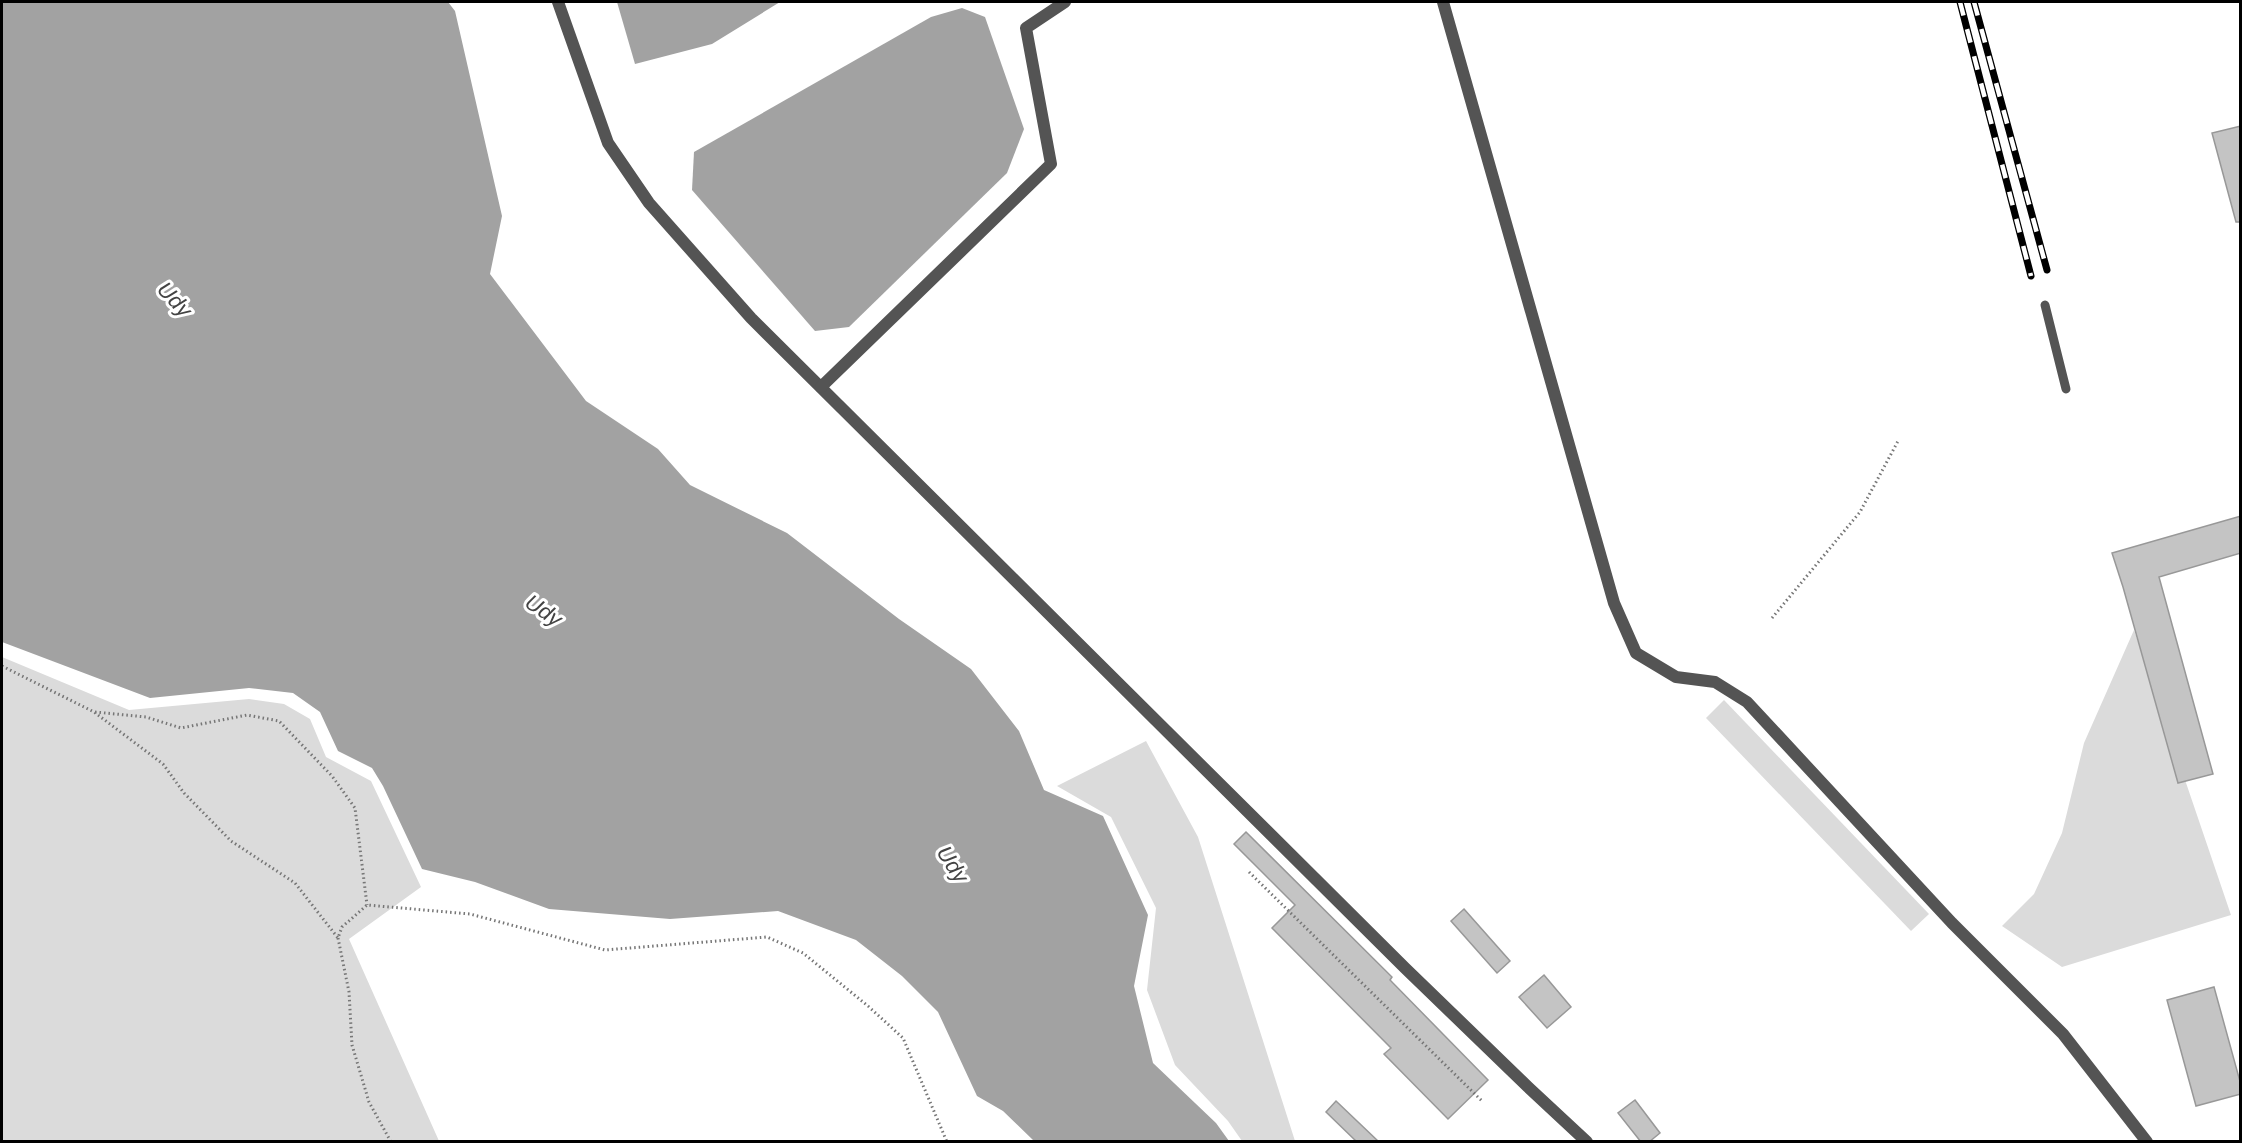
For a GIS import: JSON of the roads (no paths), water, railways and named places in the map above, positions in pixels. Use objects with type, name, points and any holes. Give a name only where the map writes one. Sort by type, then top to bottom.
[{"type":"street","points":[[558,2],[608,143],[643,195],[751,318],[1396,959],[1528,1088],[1587,1142]]},
{"type":"street","points":[[821,387],[1051,164],[1026,28],[1065,2]]},
{"type":"street","points":[[1443,2],[1614,603],[1636,653],[1676,677],[1715,682],[1747,702],[1952,923],[2063,1034],[2147,1142]]},
{"type":"lane","points":[[2045,305],[2067,389]]},
{"type":"water","name":"Udy","points":[[2,2],[448,2],[455,11],[502,216],[490,274],[586,401],[658,449],[690,485],[787,533],[899,619],[971,669],[1019,731],[1044,790],[1103,816],[1148,915],[1134,986],[1153,1063],[1216,1123],[1229,1141],[1034,1141],[1003,1111],[977,1096],[938,1012],[902,976],[856,940],[778,911],[670,919],[549,909],[475,882],[422,869],[383,786],[372,768],[338,751],[320,712],[293,693],[249,688],[150,698],[2,642]]},
{"type":"water","points":[[617,2],[780,2],[712,44],[635,64]]},
{"type":"water","points":[[962,8],[985,17],[1024,129],[1007,173],[849,327],[815,331],[692,190],[694,152],[931,17]]},
{"type":"railway","points":[[1960,2],[2031,276]]},
{"type":"railway","points":[[1974,2],[2047,270]]}]
